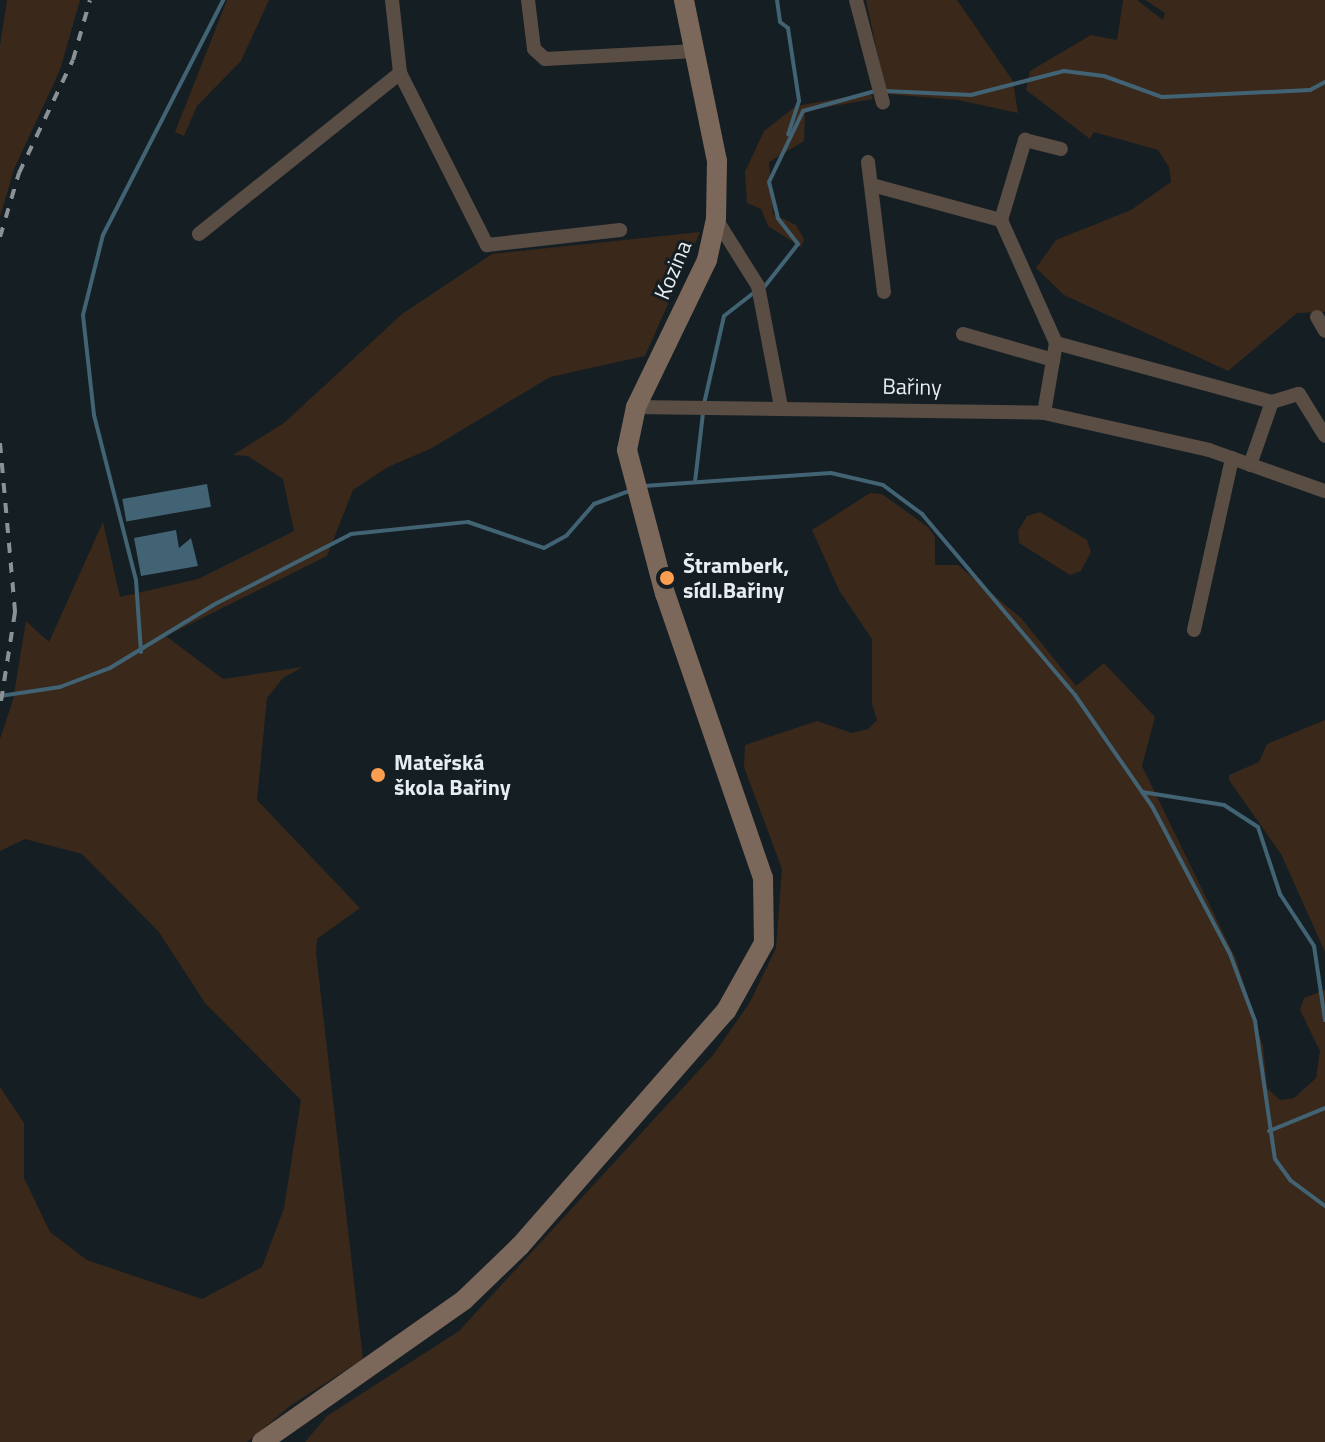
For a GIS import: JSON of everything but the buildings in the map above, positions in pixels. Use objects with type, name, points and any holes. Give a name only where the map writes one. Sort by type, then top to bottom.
[{"type":"main road","name":"Kozina","points":[[262,1442],[464,1300],[520,1246],[726,1011],[755,967],[766,932],[763,878],[665,594],[635,489],[627,438],[636,407],[707,260],[716,219],[717,161],[684,0]]},
{"type":"street","points":[[392,0],[400,73],[487,245],[620,230]]},
{"type":"street","points":[[528,0],[534,49],[545,59],[696,51]]},
{"type":"street","points":[[856,0],[883,103]]},
{"type":"street","points":[[199,234],[400,73]]},
{"type":"street","points":[[1044,413],[1056,343],[1001,220],[1025,140],[1061,149]]},
{"type":"street","points":[[868,162],[884,292]]},
{"type":"street","points":[[872,185],[1001,220]]},
{"type":"street","points":[[716,219],[758,286],[781,407]]},
{"type":"street","points":[[1317,317],[1325,331]]},
{"type":"street","points":[[963,334],[1053,360]]},
{"type":"street","points":[[1056,343],[1272,402],[1299,394],[1325,436]]},
{"type":"street","points":[[1250,465],[1272,402]]},
{"type":"street","name":"Bařiny","points":[[636,407],[1044,413],[1232,458],[1325,491]]},
{"type":"street","points":[[1194,630],[1232,458]]},
{"type":"shaded area","points":[[7,0],[80,0],[60,70],[14,169],[0,217],[0,46]]},
{"type":"shaded area","points":[[227,0],[269,0],[241,61],[197,106],[184,136],[175,132]]},
{"type":"shaded area","points":[[866,0],[957,0],[1013,81],[1018,113],[958,100],[886,94]]},
{"type":"shaded area","points":[[1123,0],[1137,0],[1163,20],[1165,13],[1145,0],[1325,0],[1325,312],[1297,313],[1228,371],[1064,295],[1036,268],[1056,240],[1131,210],[1171,182],[1169,167],[1158,150],[1094,132],[1090,139],[1026,90],[1030,71],[1091,35],[1117,40]]},
{"type":"shaded area","points":[[870,93],[873,99],[805,111],[804,141],[769,162],[773,214],[796,225],[804,239],[801,247],[768,226],[761,209],[747,203],[745,172],[764,131],[796,106]]},
{"type":"shaded area","points":[[700,232],[645,356],[550,377],[430,449],[388,467],[353,490],[327,556],[166,636],[223,679],[303,667],[283,678],[267,698],[257,800],[360,908],[317,939],[316,953],[363,1359],[290,1406],[247,1442],[0,1442],[0,1087],[24,1123],[24,1178],[50,1232],[87,1260],[202,1299],[262,1267],[284,1208],[301,1100],[205,1003],[159,932],[82,854],[25,839],[0,851],[0,739],[13,700],[26,621],[49,642],[103,522],[120,597],[198,579],[294,531],[283,479],[248,456],[233,455],[284,423],[402,314],[492,254]]},
{"type":"shaded area","points":[[870,493],[882,494],[928,527],[935,537],[935,565],[958,565],[1021,618],[1076,686],[1104,663],[1155,717],[1142,766],[1236,959],[1263,1046],[1267,1088],[1280,1100],[1294,1098],[1316,1078],[1320,1051],[1300,1010],[1304,998],[1325,990],[1325,1442],[305,1442],[327,1416],[459,1331],[714,1054],[750,1002],[776,948],[782,869],[744,767],[745,745],[817,721],[852,733],[868,729],[877,720],[872,704],[872,639],[840,592],[812,530]]},
{"type":"shaded area","points":[[1040,512],[1087,540],[1091,552],[1081,571],[1070,575],[1019,543],[1018,531],[1027,516]]},
{"type":"shaded area","points":[[1325,720],[1325,952],[1281,854],[1229,780],[1229,775],[1259,762],[1267,744]]},
{"type":"water","points":[[207,484],[211,507],[126,522],[122,499]]},
{"type":"water","points":[[176,530],[179,548],[191,538],[198,566],[141,576],[134,538]]},
{"type":"waterway","points":[[141,652],[136,580],[94,415],[83,315],[103,235],[223,0]]},
{"type":"waterway","points":[[777,0],[780,22],[788,28],[799,101],[788,134]]},
{"type":"waterway","points":[[885,91],[971,95],[1064,71],[1104,76],[1162,97],[1310,90],[1325,82]]},
{"type":"waterway","points":[[765,286],[798,244],[778,218],[769,182],[803,111],[875,91]]},
{"type":"waterway","points":[[704,404],[724,316],[755,292]]},
{"type":"waterway","points":[[695,482],[703,413]]},
{"type":"waterway","points":[[644,486],[831,473],[883,485],[922,514],[1075,695],[1152,806],[1230,954],[1255,1021],[1275,1159],[1290,1180],[1325,1206]]},
{"type":"waterway","points":[[0,696],[60,687],[110,668],[217,603],[351,534],[468,522],[544,548],[567,535],[594,504],[632,490]]},
{"type":"waterway","points":[[1142,792],[1224,805],[1258,827],[1280,894],[1314,946],[1325,1020]]},
{"type":"waterway","points":[[1269,1131],[1325,1108]]},
{"type":"railway","points":[[0,237],[19,173],[73,60],[90,0]]},
{"type":"railway","points":[[0,443],[15,612],[0,708]]},
{"type":"place","name":"Štramberk, sídl.Bařiny","points":[[667,578]]},
{"type":"place","name":"Mateřská škola Bařiny","points":[[378,775]]}]
